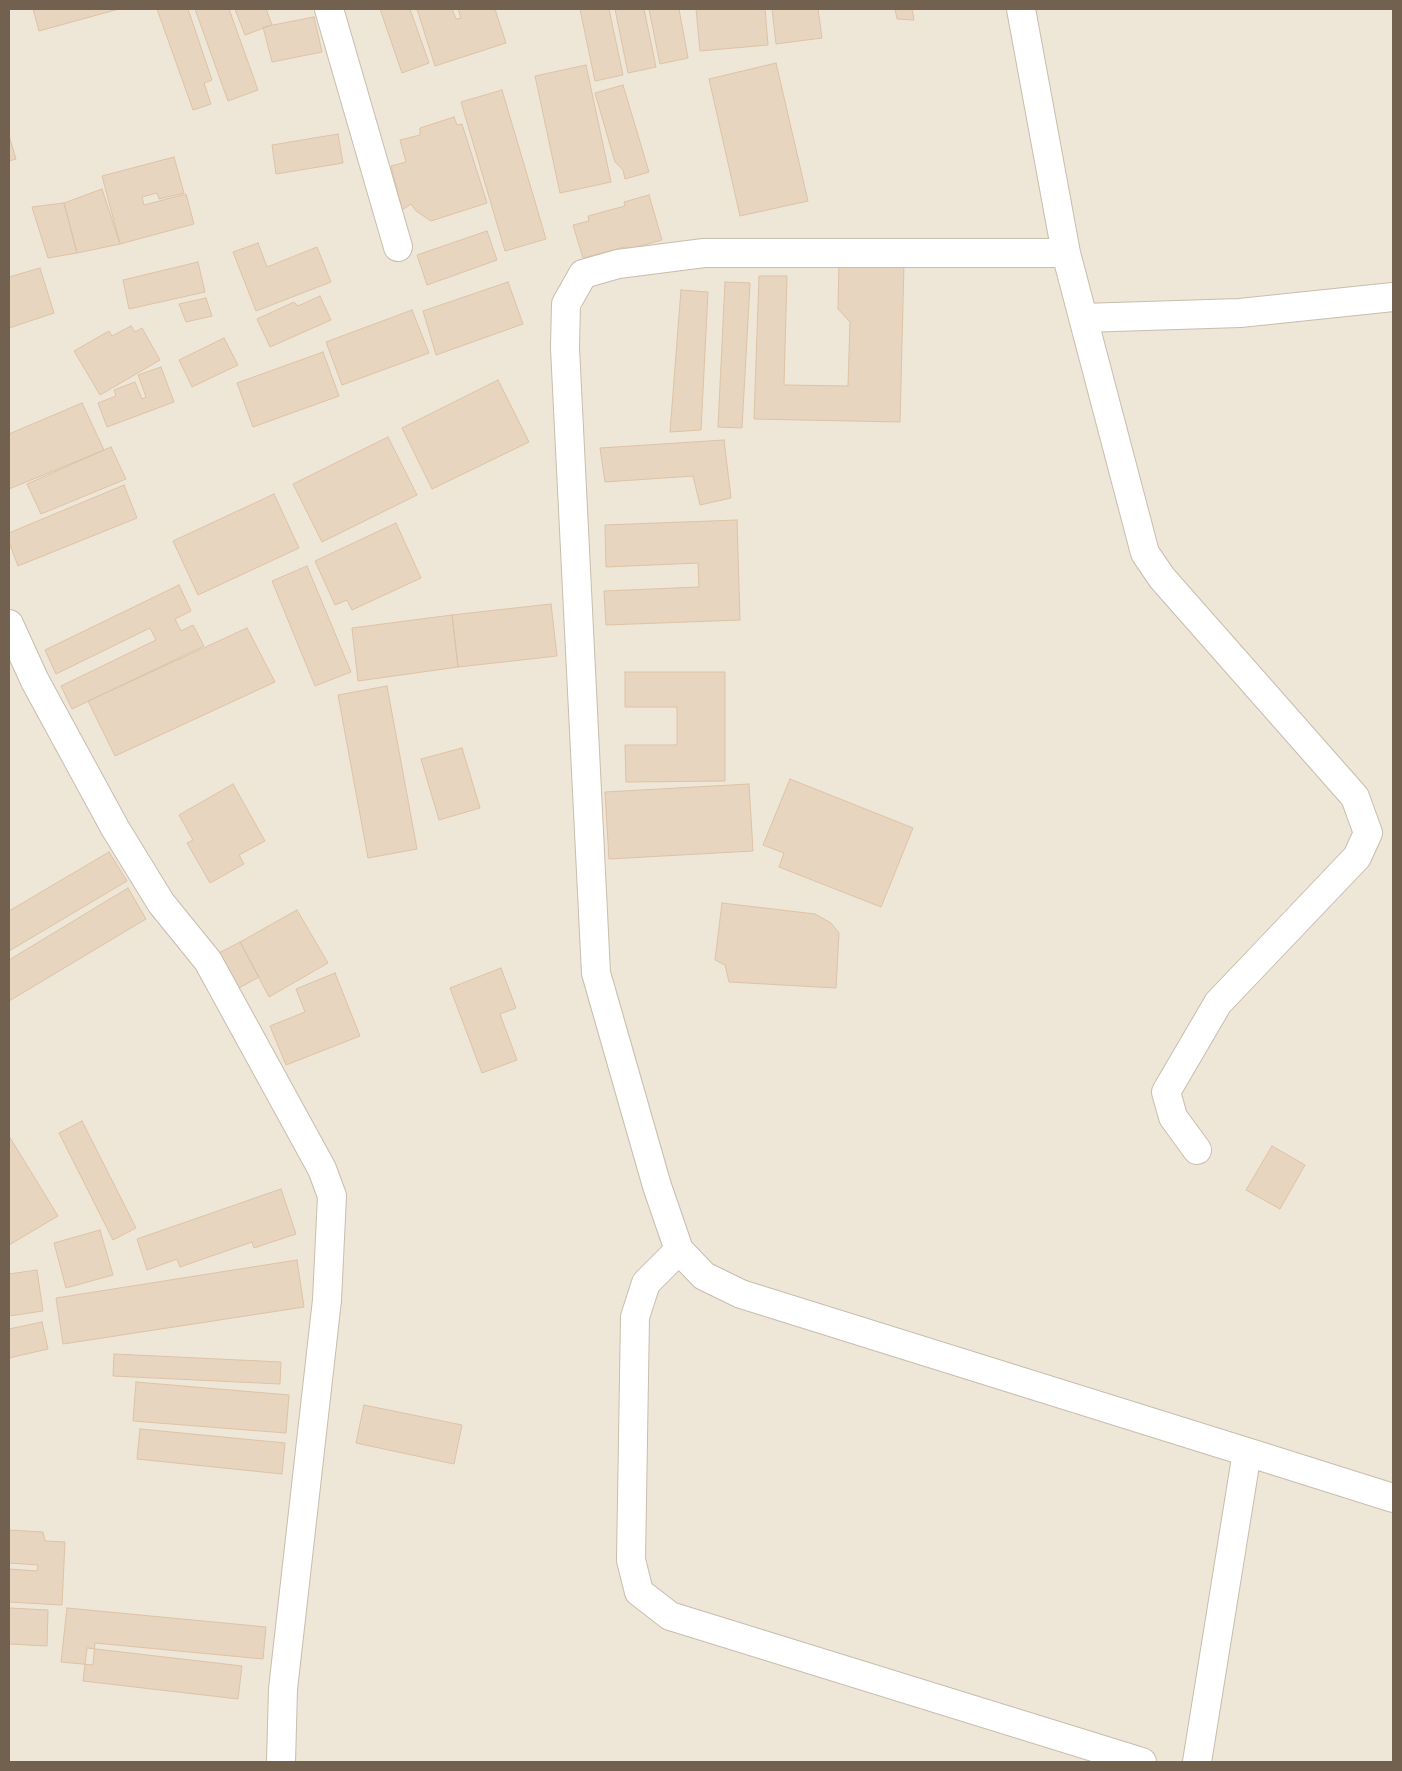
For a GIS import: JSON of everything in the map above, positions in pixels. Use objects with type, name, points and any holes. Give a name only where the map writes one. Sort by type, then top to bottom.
[{"type":"street","points":[[330,9],[398,247]]},
{"type":"street","points":[[1021,9],[1066,253],[1145,553],[1162,578],[1355,797],[1368,833],[1357,856],[1218,1003],[1166,1092],[1173,1117],[1197,1150]]},
{"type":"street","points":[[1066,253],[704,253],[618,264],[583,274],[566,304],[565,348],[596,973],[657,1186],[679,1250],[704,1276],[741,1294],[1393,1498]]},
{"type":"street","points":[[1083,318],[1240,313],[1393,297]]},
{"type":"street","points":[[9,624],[35,681],[115,828],[161,903],[208,961],[322,1169],[332,1196],[327,1300],[283,1689],[281,1762]]},
{"type":"street","points":[[679,1250],[646,1283],[635,1317],[631,1560],[639,1592],[670,1616],[1142,1762]]},
{"type":"street","points":[[1197,1762],[1247,1452]]},
{"type":"shaded area","points":[[9,9],[1393,9],[1393,1762],[9,1762]]},
{"type":"building","points":[[33,9],[119,9],[39,31]]},
{"type":"building","points":[[157,9],[188,9],[212,80],[204,83],[211,104],[193,110]]},
{"type":"building","points":[[195,9],[229,9],[258,90],[228,101]]},
{"type":"building","points":[[235,9],[266,9],[272,25],[245,35]]},
{"type":"building","points":[[380,9],[410,9],[429,63],[402,73]]},
{"type":"building","points":[[417,9],[452,9],[456,19],[461,18],[458,9],[495,9],[506,43],[435,66]]},
{"type":"building","points":[[580,9],[609,9],[623,75],[595,81]]},
{"type":"building","points":[[615,9],[644,9],[656,67],[628,73]]},
{"type":"building","points":[[649,9],[679,9],[688,58],[660,64]]},
{"type":"building","points":[[696,9],[765,9],[768,45],[700,51]]},
{"type":"building","points":[[772,9],[818,9],[822,38],[776,44]]},
{"type":"building","points":[[895,9],[912,9],[914,20],[897,19]]},
{"type":"building","points":[[314,17],[322,52],[272,62],[263,27]]},
{"type":"building","points":[[776,63],[808,201],[740,216],[709,79]]},
{"type":"building","points":[[586,65],[611,182],[560,193],[535,76]]},
{"type":"building","points":[[623,85],[649,172],[625,179],[623,170],[615,162],[595,93]]},
{"type":"building","points":[[502,90],[546,239],[505,251],[461,102]]},
{"type":"building","points":[[454,117],[457,125],[462,124],[487,203],[431,221],[416,211],[411,204],[402,210],[391,166],[406,162],[400,140],[420,135],[420,128]]},
{"type":"building","points":[[338,134],[343,163],[276,174],[272,145]]},
{"type":"building","points":[[9,136],[16,159],[9,161]]},
{"type":"building","points":[[174,157],[184,193],[159,199],[157,193],[142,197],[144,205],[186,194],[194,224],[120,244],[102,176]]},
{"type":"building","points":[[102,189],[120,244],[77,253],[64,203]]},
{"type":"building","points":[[649,195],[662,240],[583,258],[573,225],[589,221],[588,216],[625,206],[624,202]]},
{"type":"building","points":[[64,203],[77,253],[48,258],[32,207]]},
{"type":"building","points":[[487,231],[497,260],[427,285],[417,255]]},
{"type":"building","points":[[258,243],[267,267],[317,247],[331,282],[256,311],[233,252]]},
{"type":"building","points":[[839,261],[904,262],[900,422],[754,419],[759,276],[787,276],[784,385],[848,386],[850,322],[838,309]]},
{"type":"building","points":[[198,262],[205,292],[129,309],[123,280]]},
{"type":"building","points":[[40,268],[54,313],[9,328],[9,277]]},
{"type":"building","points":[[508,282],[523,324],[436,355],[423,311]]},
{"type":"building","points":[[725,282],[750,283],[742,428],[718,427]]},
{"type":"building","points":[[681,290],[708,292],[701,430],[670,432]]},
{"type":"building","points":[[320,296],[331,320],[270,347],[257,319],[294,302],[298,306]]},
{"type":"building","points":[[206,298],[212,316],[186,322],[179,304]]},
{"type":"building","points":[[412,310],[429,353],[342,385],[326,342]]},
{"type":"building","points":[[131,326],[135,332],[142,328],[160,360],[100,395],[74,351],[109,331],[112,336]]},
{"type":"building","points":[[224,338],[238,365],[192,387],[179,360]]},
{"type":"building","points":[[323,352],[339,396],[253,427],[237,383]]},
{"type":"building","points":[[161,367],[174,402],[107,427],[98,403],[116,396],[114,390],[135,382],[142,399],[146,397],[138,375]]},
{"type":"building","points":[[498,380],[529,442],[432,489],[402,428]]},
{"type":"building","points":[[82,403],[104,450],[9,489],[9,434]]},
{"type":"building","points":[[388,437],[417,495],[322,542],[293,484]]},
{"type":"building","points":[[724,440],[731,498],[700,505],[693,476],[605,482],[600,448]]},
{"type":"building","points":[[111,447],[126,479],[41,514],[27,484]]},
{"type":"building","points":[[124,485],[137,518],[18,566],[9,542],[9,533]]},
{"type":"building","points":[[274,494],[299,548],[198,595],[173,541]]},
{"type":"building","points":[[737,520],[740,620],[606,625],[604,591],[699,587],[698,563],[606,567],[605,525]]},
{"type":"building","points":[[396,523],[421,578],[352,610],[347,600],[335,605],[315,561]]},
{"type":"building","points":[[307,566],[351,672],[315,686],[272,581]]},
{"type":"building","points":[[179,585],[191,611],[175,619],[181,631],[193,625],[204,646],[72,709],[61,686],[156,640],[150,628],[56,674],[45,650]]},
{"type":"building","points":[[551,604],[557,656],[458,667],[452,615]]},
{"type":"building","points":[[452,615],[458,667],[358,681],[352,628]]},
{"type":"building","points":[[247,628],[275,682],[115,756],[88,701]]},
{"type":"building","points":[[625,672],[725,672],[725,781],[626,782],[625,745],[677,745],[677,707],[625,707]]},
{"type":"building","points":[[387,686],[417,849],[368,858],[338,695]]},
{"type":"building","points":[[462,748],[480,808],[439,820],[421,759]]},
{"type":"building","points":[[790,779],[913,828],[881,907],[779,867],[784,853],[763,845]]},
{"type":"building","points":[[233,784],[265,841],[239,855],[244,864],[210,883],[187,843],[193,840],[179,815]]},
{"type":"building","points":[[749,784],[753,851],[609,859],[605,792]]},
{"type":"building","points":[[109,852],[127,881],[9,951],[9,911]]},
{"type":"building","points":[[128,888],[146,919],[9,1001],[9,960]]},
{"type":"building","points":[[722,903],[815,914],[831,923],[839,933],[836,988],[729,982],[725,965],[715,960]]},
{"type":"building","points":[[297,910],[328,963],[269,997],[240,942]]},
{"type":"building","points":[[240,942],[259,977],[239,988],[219,953]]},
{"type":"building","points":[[501,968],[516,1008],[500,1014],[517,1060],[482,1073],[450,988]]},
{"type":"building","points":[[335,973],[360,1036],[286,1065],[270,1026],[305,1012],[296,989]]},
{"type":"building","points":[[82,1121],[136,1228],[113,1240],[59,1133]]},
{"type":"building","points":[[9,1136],[58,1216],[9,1245]]},
{"type":"building","points":[[1272,1146],[1305,1165],[1280,1209],[1246,1190]]},
{"type":"building","points":[[281,1189],[296,1234],[254,1248],[252,1242],[180,1267],[177,1259],[147,1270],[137,1239]]},
{"type":"building","points":[[100,1230],[113,1275],[66,1288],[54,1243]]},
{"type":"building","points":[[297,1260],[304,1307],[63,1344],[56,1298]]},
{"type":"building","points":[[37,1270],[43,1311],[9,1316],[9,1274]]},
{"type":"building","points":[[42,1322],[48,1349],[9,1358],[9,1329]]},
{"type":"building","points":[[114,1354],[281,1362],[280,1384],[113,1376]]},
{"type":"building","points":[[136,1382],[289,1395],[286,1433],[133,1421]]},
{"type":"building","points":[[364,1405],[462,1425],[454,1464],[356,1443]]},
{"type":"building","points":[[140,1429],[285,1443],[282,1474],[137,1459]]},
{"type":"building","points":[[9,1530],[43,1532],[45,1541],[65,1542],[62,1605],[9,1602],[9,1569],[37,1571],[38,1565],[9,1563]]},
{"type":"building","points":[[9,1608],[48,1610],[47,1646],[9,1644]]},
{"type":"building","points":[[67,1608],[266,1627],[263,1659],[95,1643],[93,1665],[61,1662]]},
{"type":"building","points":[[87,1648],[242,1666],[238,1699],[83,1681]]}]
